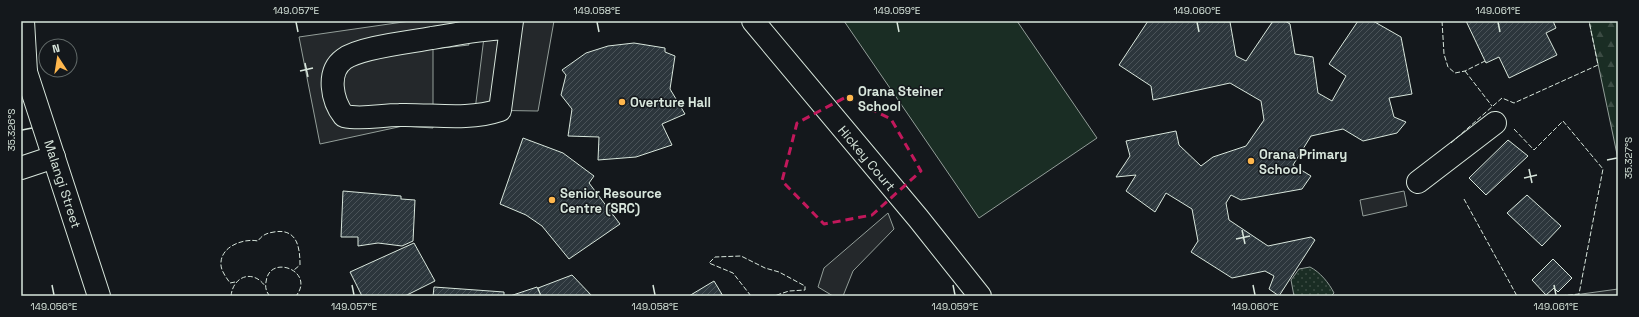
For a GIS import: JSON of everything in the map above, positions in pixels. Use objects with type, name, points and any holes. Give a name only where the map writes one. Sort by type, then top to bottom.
[{"type":"street","name":"Malangi Street","points":[[23,21],[24,68],[99,296]]},
{"type":"street","name":"Hickey Court","points":[[753,21],[918,218],[980,296]]},
{"type":"street","points":[[511,24],[500,110],[485,116],[400,114],[353,118],[344,116],[338,108],[334,94],[333,78],[336,66],[345,58],[360,52],[403,43],[511,24]]},
{"type":"street","points":[[1418,182],[1495,123]]},
{"type":"street","points":[[21,168],[54,157]]},
{"type":"highlighted area","points":[[846,97],[891,119],[921,171],[872,215],[824,224],[782,181],[797,123]]},
{"type":"green space","points":[[844,21],[1017,21],[1097,138],[979,218]]},
{"type":"green space","points":[[1589,21],[1618,21],[1618,159]]},
{"type":"green space","points":[[1310,267],[1321,275],[1330,285],[1334,293],[1331,296],[1294,296],[1291,280],[1299,269]]},
{"type":"shaded area","points":[[410,21],[463,21],[469,45],[433,49],[433,128],[403,126],[320,144],[299,37]]},
{"type":"shaded area","points":[[486,21],[554,21],[538,111],[475,110]]},
{"type":"shaded area","points":[[1404,191],[1407,206],[1363,216],[1360,200]]},
{"type":"shaded area","points":[[888,213],[894,229],[853,271],[843,296],[833,296],[818,287],[824,268]]},
{"type":"shaded area","points":[[1618,289],[1618,296],[1567,296]]},
{"type":"building","name":"Orana Primary School","points":[[1148,21],[1230,22],[1236,56],[1246,61],[1273,21],[1285,21],[1290,24],[1295,54],[1313,57],[1318,93],[1332,101],[1346,76],[1329,64],[1358,21],[1373,21],[1401,37],[1412,94],[1389,98],[1394,117],[1406,122],[1397,133],[1363,141],[1343,129],[1311,136],[1293,165],[1311,176],[1302,189],[1241,200],[1231,195],[1226,203],[1229,220],[1268,246],[1311,237],[1315,240],[1279,296],[1269,289],[1274,276],[1265,271],[1232,278],[1191,252],[1198,241],[1192,209],[1166,193],[1155,212],[1126,191],[1136,175],[1116,177],[1130,156],[1126,141],[1176,131],[1179,145],[1201,166],[1213,157],[1246,146],[1264,120],[1261,101],[1230,83],[1153,100],[1151,86],[1119,65]]},
{"type":"building","points":[[1466,21],[1553,21],[1556,28],[1546,33],[1557,55],[1509,78],[1499,57],[1486,63]]},
{"type":"building","name":"Overture Hall","points":[[634,43],[665,48],[665,52],[675,56],[670,89],[685,114],[662,124],[672,145],[636,157],[598,160],[599,137],[568,136],[572,109],[561,95],[566,75],[562,70],[586,53],[608,46]]},
{"type":"building","name":"Senior Resource Centre (SRC)","points":[[523,138],[563,153],[594,176],[589,183],[620,224],[569,259],[542,226],[526,215],[500,204]]},
{"type":"building","points":[[1508,140],[1528,156],[1486,195],[1469,178]]},
{"type":"building","points":[[343,191],[401,196],[401,199],[415,200],[413,241],[402,246],[378,243],[358,246],[358,237],[341,237]]},
{"type":"building","points":[[1527,195],[1561,226],[1542,246],[1507,213]]},
{"type":"building","points":[[414,243],[435,281],[405,296],[362,296],[350,272]]},
{"type":"building","points":[[1553,259],[1572,278],[1558,292],[1554,288],[1546,295],[1532,280]]},
{"type":"building","points":[[572,275],[592,296],[541,296],[538,288]]},
{"type":"building","points":[[714,281],[723,296],[689,296]]},
{"type":"building","points":[[434,287],[504,292],[504,296],[433,296]]},
{"type":"building","points":[[537,287],[541,296],[510,296]]},
{"type":"fence","points":[[1442,21],[1444,54],[1448,67],[1455,73],[1465,71],[1485,61]]},
{"type":"fence","points":[[1451,143],[1502,98],[1514,103],[1598,65],[1589,21]]},
{"type":"fence","points":[[1465,71],[1492,106]]},
{"type":"fence","points":[[1514,129],[1534,150],[1563,121],[1603,169],[1579,294],[1560,296]]},
{"type":"fence","points":[[1464,199],[1517,296]]},
{"type":"fence","points":[[235,282],[230,283],[221,268],[222,256],[235,244],[252,240],[258,241],[263,236],[271,232],[288,233],[296,240],[300,265],[294,270]]},
{"type":"fence","points":[[751,296],[733,273],[709,263],[715,257],[741,256],[765,268],[779,272],[805,286],[805,290],[789,291],[774,296]]},
{"type":"fence","points":[[270,296],[266,286],[269,273],[275,268],[282,267],[290,269],[296,273],[300,279],[301,287],[296,296]]},
{"type":"fence","points":[[231,296],[235,284],[244,277],[249,276],[255,278],[265,286]]},
{"type":"place","name":"Orana Steiner School","points":[[850,98]]},
{"type":"place","name":"Overture Hall","points":[[622,102]]},
{"type":"place","name":"Orana Primary School","points":[[1251,161]]},
{"type":"place","name":"Senior Resource Centre (SRC)","points":[[552,200]]}]
